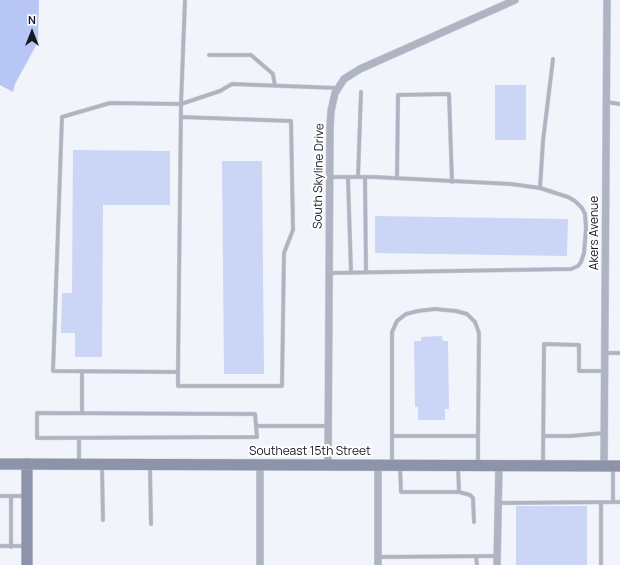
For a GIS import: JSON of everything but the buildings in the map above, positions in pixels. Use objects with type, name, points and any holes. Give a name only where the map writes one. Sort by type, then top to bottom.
[{"type":"main road","name":"Southeast 15th Street","points":[[0,464],[613,466]]},
{"type":"main road","points":[[27,464],[27,565]]},
{"type":"street","points":[[337,88],[344,79],[360,69],[515,0]]},
{"type":"street","name":"Akers Avenue","points":[[607,0],[604,433],[613,466]]},
{"type":"street","name":"South Skyline Drive","points":[[328,465],[331,111],[337,88]]},
{"type":"street","points":[[260,465],[260,565]]},
{"type":"street","points":[[378,465],[378,565]]},
{"type":"street","points":[[497,565],[499,465]]},
{"type":"lane","points":[[181,117],[291,121],[293,230],[284,253],[282,386],[178,386],[181,104],[185,0]]},
{"type":"lane","points":[[209,55],[251,55],[272,74],[275,86]]},
{"type":"lane","points":[[540,188],[543,141],[553,59]]},
{"type":"lane","points":[[178,372],[53,371],[62,117],[110,103],[181,104],[220,91],[232,84],[337,88]]},
{"type":"lane","points":[[358,177],[361,92]]},
{"type":"lane","points":[[397,178],[398,95],[449,94],[452,182]]},
{"type":"lane","points":[[606,102],[620,104]]},
{"type":"lane","points":[[329,272],[572,269],[578,266],[581,262],[584,253],[586,228],[585,214],[582,208],[575,201],[568,197],[540,188],[511,184],[397,178],[330,177]]},
{"type":"lane","points":[[365,177],[366,272]]},
{"type":"lane","points":[[348,178],[351,272]]},
{"type":"lane","points":[[474,522],[473,498],[470,495],[459,492],[401,492],[392,436],[392,332],[397,321],[406,314],[435,309],[456,311],[467,314],[475,322],[479,333],[478,465]]},
{"type":"lane","points":[[543,466],[544,344],[579,345],[580,370],[605,371]]},
{"type":"lane","points":[[605,353],[620,353]]},
{"type":"lane","points":[[82,371],[82,413]]},
{"type":"lane","points":[[37,412],[255,414],[256,426],[257,437],[37,438],[37,412]]},
{"type":"lane","points":[[256,426],[328,426]]},
{"type":"lane","points":[[543,436],[571,436],[604,433]]},
{"type":"lane","points":[[392,436],[478,436]]},
{"type":"lane","points":[[79,464],[80,438]]},
{"type":"lane","points":[[102,464],[103,520]]},
{"type":"lane","points":[[150,465],[151,524]]},
{"type":"lane","points":[[458,466],[459,492]]},
{"type":"lane","points":[[613,466],[613,502]]},
{"type":"lane","points":[[0,496],[28,496]]},
{"type":"lane","points":[[11,496],[11,547]]},
{"type":"lane","points":[[601,502],[601,565]]},
{"type":"lane","points":[[498,503],[620,502]]},
{"type":"lane","points":[[0,546],[27,546]]},
{"type":"lane","points":[[476,556],[477,565]]},
{"type":"lane","points":[[378,557],[497,556]]},
{"type":"shaded area","points":[[0,0],[39,0],[38,42],[15,84],[13,92],[0,85]]}]
